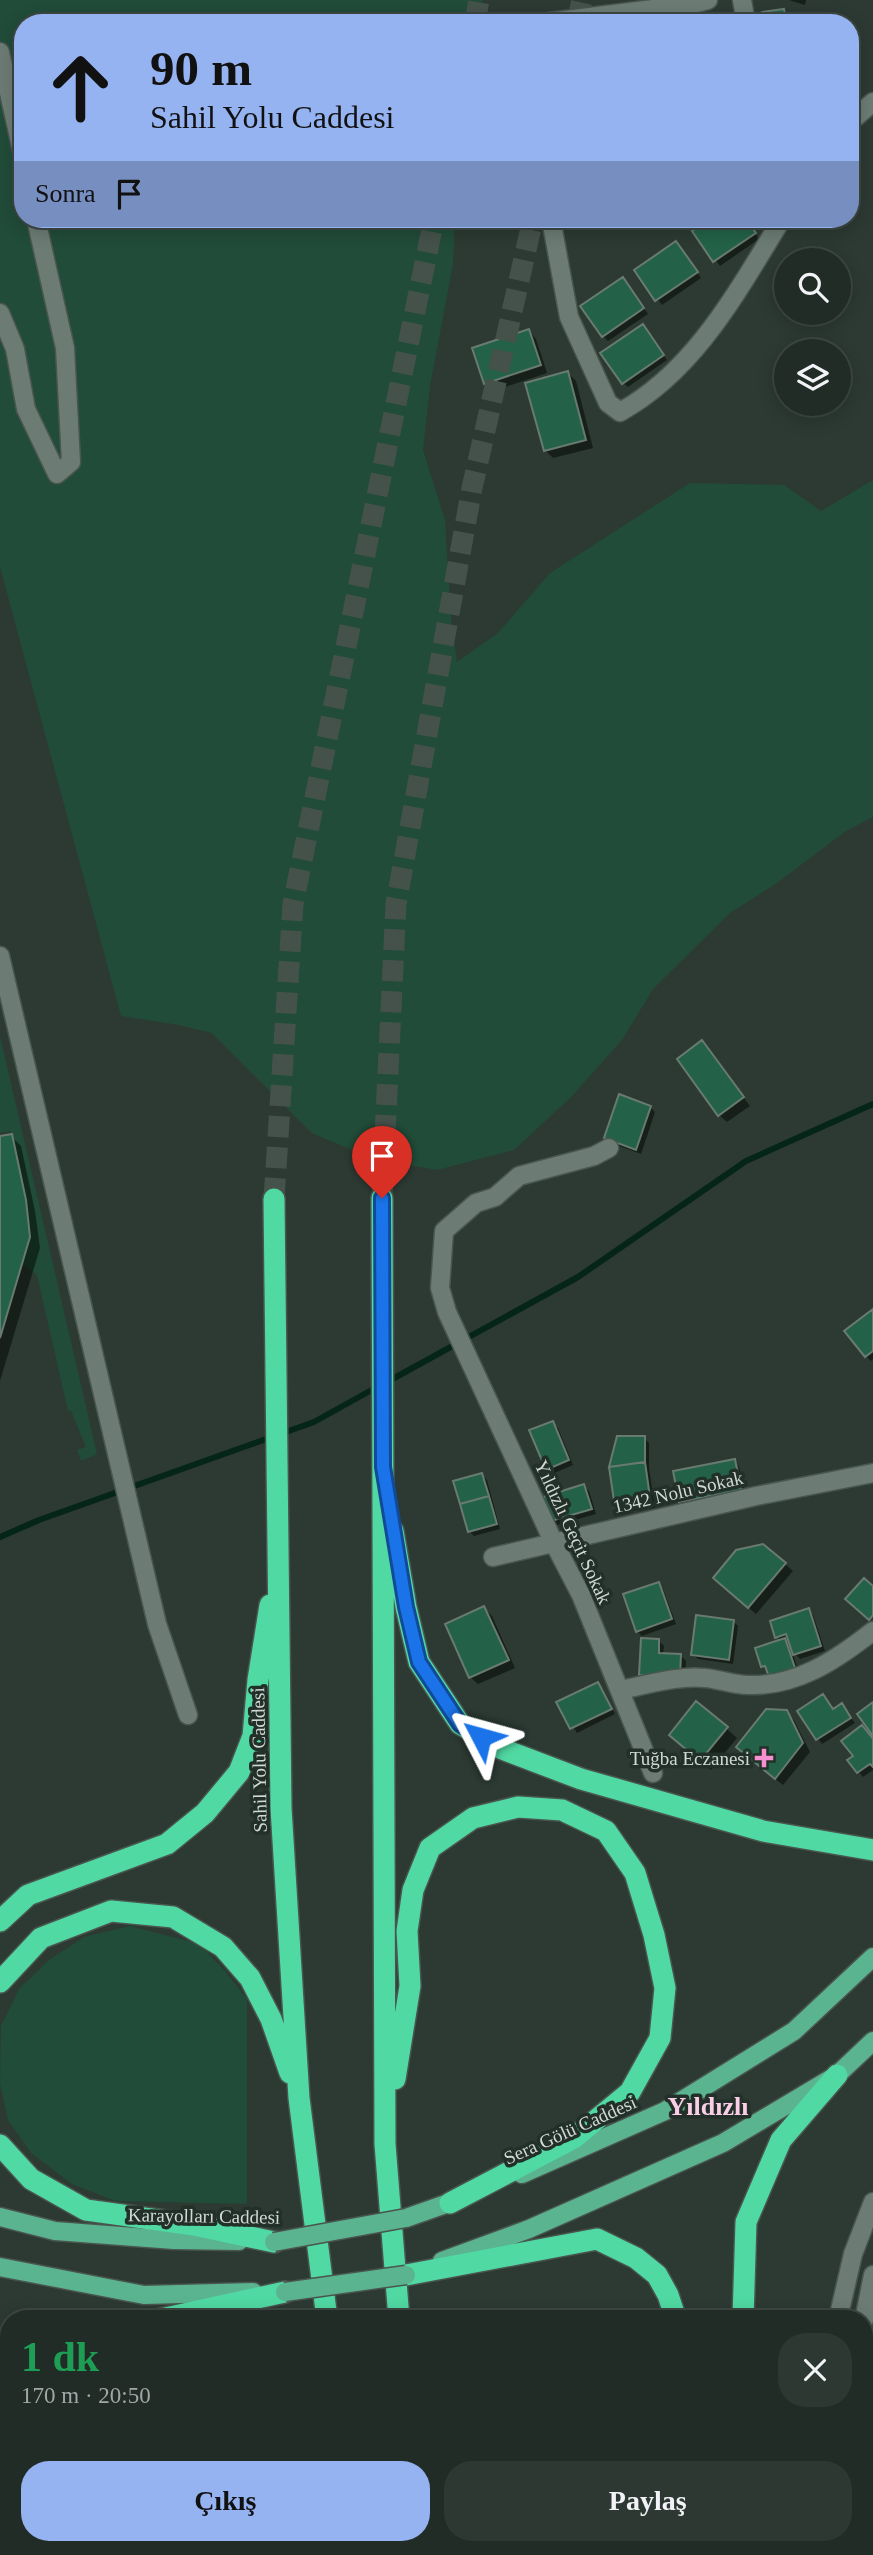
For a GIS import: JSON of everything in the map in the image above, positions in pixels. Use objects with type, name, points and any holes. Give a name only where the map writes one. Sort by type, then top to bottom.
[{"type":"highway","points":[[382,1198],[385,2144],[398,2310]]},
{"type":"highway","name":"Sahil Yolu Caddesi","points":[[274,1199],[281,1808],[299,2098],[326,2310]]},
{"type":"highway","points":[[383,1467],[406,1607],[419,1662],[460,1724],[502,1749],[581,1779],[763,1831],[873,1850]]},
{"type":"highway","points":[[0,1921],[28,1895],[167,1844],[205,1813],[239,1772],[253,1736],[258,1680],[280,1544]]},
{"type":"highway","points":[[385,2144],[410,1986],[407,1931],[413,1890],[430,1848],[473,1818],[518,1807],[562,1810],[606,1831],[635,1873],[654,1935],[665,1988],[660,2038],[630,2092],[574,2138],[450,2203]]},
{"type":"highway","points":[[0,1982],[41,1938],[111,1911],[173,1916],[223,1947],[250,1978],[271,2019],[299,2098]]},
{"type":"highway","points":[[743,2310],[746,2222],[782,2140],[837,2075]]},
{"type":"highway","points":[[0,2145],[31,2179],[86,2210],[194,2225],[274,2242]]},
{"type":"highway","points":[[406,2275],[597,2239],[636,2258],[657,2275],[673,2310]]},
{"type":"highway","points":[[202,2310],[285,2292]]},
{"type":"main road","name":"Sera Gölü Caddesi","points":[[406,2218],[551,2163],[665,2111],[794,2031],[873,1957]]},
{"type":"main road","points":[[0,2267],[144,2295],[285,2292],[406,2275],[529,2229],[723,2143],[837,2075],[873,2042]]},
{"type":"main road","name":"Karayolları Caddesi","points":[[0,2217],[55,2231],[174,2240],[274,2242],[406,2218]]},
{"type":"street","points":[[607,14],[708,0]]},
{"type":"street","points":[[0,52],[14,115]]},
{"type":"street","points":[[859,115],[873,103]]},
{"type":"street","points":[[0,313],[15,349],[26,409],[57,474],[72,462],[65,348],[38,228]]},
{"type":"street","points":[[553,228],[569,317],[608,404],[620,412],[646,398],[686,360],[726,308],[776,228]]},
{"type":"street","points":[[0,956],[157,1624],[188,1715]]},
{"type":"street","name":"Yıldızlı Geçit Sokak","points":[[609,1148],[594,1156],[519,1176],[495,1197],[476,1203],[444,1231],[440,1288],[447,1312],[477,1378],[580,1595],[653,1773]]},
{"type":"street","name":"1342 Nolu Sokak","points":[[492,1557],[873,1472]]},
{"type":"street","points":[[620,1690],[684,1678],[705,1678],[745,1685],[787,1682],[847,1651],[873,1631]]},
{"type":"street","points":[[840,2310],[853,2254],[873,2202]]},
{"type":"street","points":[[866,2310],[873,2275]]},
{"type":"green space","points":[[0,0],[483,0],[474,14],[14,14],[14,228],[455,228],[453,264],[430,386],[423,450],[445,520],[451,619],[457,662],[498,633],[550,573],[690,483],[784,485],[821,511],[873,480],[873,817],[846,831],[777,883],[730,913],[653,989],[622,1040],[571,1097],[514,1150],[437,1170],[373,1159],[312,1133],[212,1033],[121,1016],[0,567]]},
{"type":"green space","points":[[0,1036],[97,1454],[81,1461],[77,1450],[86,1447],[71,1411],[68,1411],[37,1275],[22,1264],[30,1237],[12,1134],[10,1131],[0,1133]]},
{"type":"green space","points":[[130,1926],[199,1944],[247,1999],[247,2204],[115,2201],[72,2184],[31,2153],[8,2120],[0,2084],[1,2026],[19,1989],[49,1960],[84,1937]]},
{"type":"building","points":[[784,9],[785,14],[762,14]]},
{"type":"building","points":[[696,228],[752,228],[756,233],[713,262],[692,231]]},
{"type":"building","points":[[676,241],[698,272],[655,301],[634,270]]},
{"type":"building","points":[[623,277],[644,308],[602,337],[580,306]]},
{"type":"building","points":[[643,324],[664,355],[622,384],[600,353]]},
{"type":"building","points":[[529,329],[541,365],[484,384],[472,348]]},
{"type":"building","points":[[568,371],[586,440],[544,451],[525,383]]},
{"type":"building","points":[[702,1040],[744,1097],[718,1116],[677,1059]]},
{"type":"building","points":[[619,1094],[651,1106],[636,1150],[604,1138]]},
{"type":"building","points":[[12,1134],[26,1200],[30,1237],[0,1338],[0,1136]]},
{"type":"building","points":[[873,1309],[873,1351],[865,1357],[844,1331]]},
{"type":"building","points":[[553,1421],[569,1460],[546,1470],[529,1430]]},
{"type":"building","points":[[617,1436],[645,1436],[645,1462],[609,1467]]},
{"type":"building","points":[[735,1459],[741,1490],[679,1502],[673,1471]]},
{"type":"building","points":[[645,1462],[651,1504],[615,1508],[609,1467]]},
{"type":"building","points":[[482,1473],[489,1496],[460,1504],[453,1481]]},
{"type":"building","points":[[584,1484],[592,1509],[551,1521],[543,1497]]},
{"type":"building","points":[[489,1496],[497,1524],[468,1532],[460,1504]]},
{"type":"building","points":[[763,1544],[786,1563],[748,1608],[713,1578],[736,1550]]},
{"type":"building","points":[[864,1578],[873,1586],[873,1615],[869,1620],[845,1599]]},
{"type":"building","points":[[659,1582],[672,1619],[636,1632],[623,1594]]},
{"type":"building","points":[[484,1606],[509,1660],[469,1678],[445,1624]]},
{"type":"building","points":[[809,1608],[821,1646],[793,1655],[786,1634],[775,1638],[770,1621]]},
{"type":"building","points":[[696,1615],[734,1620],[729,1660],[691,1655]]},
{"type":"building","points":[[641,1638],[659,1639],[659,1653],[681,1654],[680,1677],[639,1675]]},
{"type":"building","points":[[785,1638],[795,1668],[769,1677],[765,1666],[761,1667],[755,1648]]},
{"type":"building","points":[[598,1682],[612,1709],[570,1729],[556,1702]]},
{"type":"building","points":[[823,1694],[833,1709],[842,1703],[851,1718],[816,1740],[797,1711]]},
{"type":"building","points":[[696,1701],[728,1727],[700,1761],[669,1735]]},
{"type":"building","points":[[873,1702],[873,1736],[857,1714]]},
{"type":"building","points":[[766,1709],[787,1710],[803,1743],[775,1779],[736,1747]]},
{"type":"building","points":[[862,1725],[873,1739],[873,1767],[870,1764],[857,1773],[847,1760],[853,1756],[841,1741]]},
{"type":"waterway","points":[[387,1382],[578,1277],[746,1161],[873,1104]]},
{"type":"waterway","points":[[0,1537],[39,1520],[314,1422],[377,1387]]},
{"type":"tunnel","points":[[477,14],[479,0]]},
{"type":"tunnel","points":[[579,14],[582,0]]},
{"type":"tunnel","points":[[274,1199],[293,904],[432,228]]},
{"type":"tunnel","points":[[382,1198],[396,904],[472,488],[531,228]]},
{"type":"place","name":"Tuğba Eczanesi","points":[[764,1758]]},
{"type":"district","name":"Yıldızlı","points":[[708,2106]]},
{"type":"route","points":[[382,1198],[383,1467],[406,1607],[419,1662],[460,1724],[481,1737]]}]
